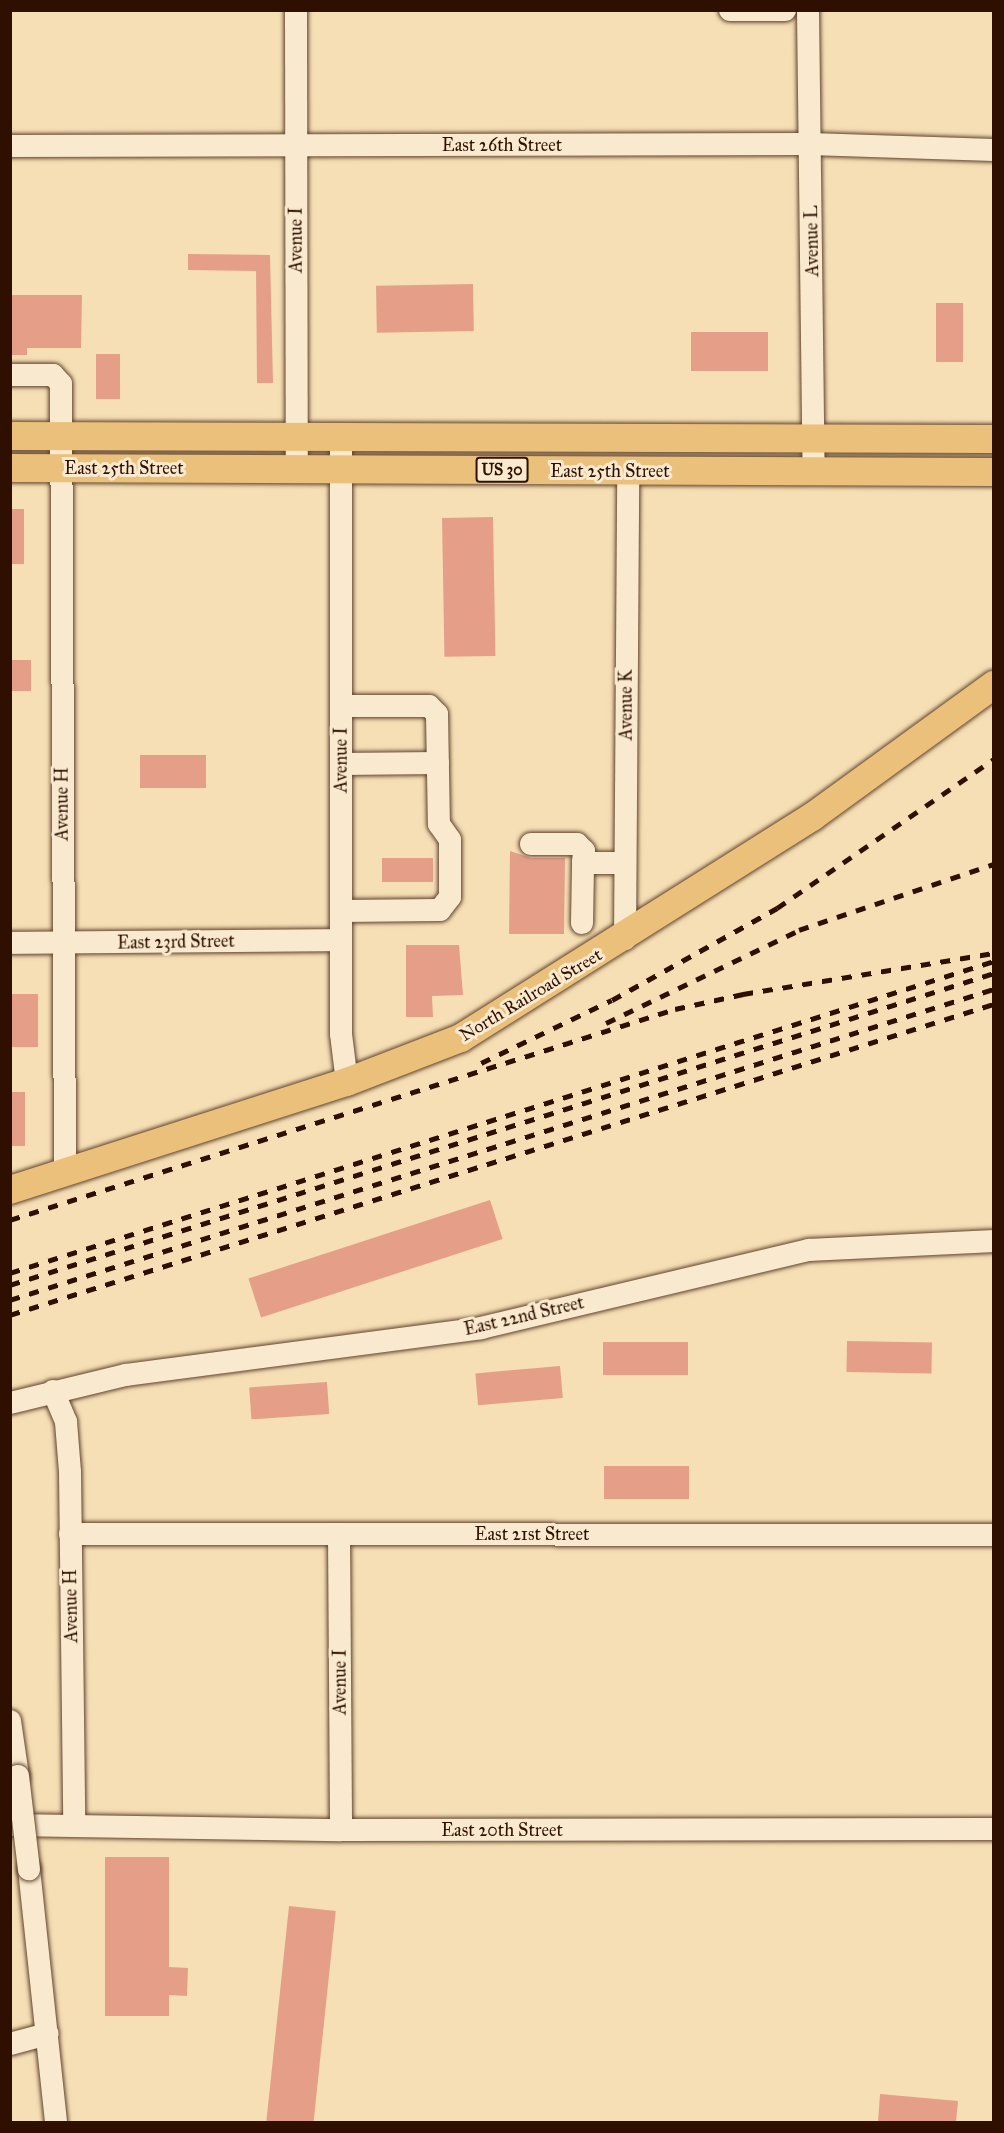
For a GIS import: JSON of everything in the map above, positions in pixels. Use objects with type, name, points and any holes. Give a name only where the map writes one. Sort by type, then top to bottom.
[{"type":"main road","name":"East 25th Street","points":[[10,436],[993,439]]},
{"type":"main road","name":"East 25th Street","points":[[10,468],[993,472]]},
{"type":"main road","name":"North Railroad Street","points":[[10,1190],[347,1082],[461,1038],[625,939],[812,818],[993,685]]},
{"type":"street","name":"Avenue I","points":[[296,10],[297,470]]},
{"type":"street","points":[[730,10],[785,10]]},
{"type":"street","name":"Avenue L","points":[[808,10],[814,471]]},
{"type":"street","name":"East 26th Street","points":[[10,146],[810,144],[993,150]]},
{"type":"street","name":"Avenue H","points":[[10,375],[53,375],[61,384],[65,1173]]},
{"type":"street","name":"Avenue I","points":[[341,437],[341,1034],[347,1082]]},
{"type":"street","name":"Avenue K","points":[[625,939],[628,471]]},
{"type":"street","points":[[341,706],[429,706],[437,714],[439,824],[450,840],[450,897],[440,910],[341,911]]},
{"type":"street","points":[[341,764],[438,763]]},
{"type":"street","points":[[531,844],[577,844],[584,851],[582,923]]},
{"type":"street","points":[[583,863],[626,863]]},
{"type":"street","name":"East 23rd Street","points":[[10,943],[342,940]]},
{"type":"street","name":"East 22nd Street","points":[[53,1391],[126,1375],[481,1328],[809,1250],[993,1240]]},
{"type":"street","points":[[10,1403],[53,1391]]},
{"type":"street","name":"Avenue H","points":[[53,1391],[66,1422],[74,1824]]},
{"type":"street","name":"East 21st Street","points":[[70,1534],[993,1535]]},
{"type":"street","name":"Avenue I","points":[[339,1534],[341,1830]]},
{"type":"street","points":[[10,1721],[48,2034],[56,2122]]},
{"type":"street","name":"East 20th Street","points":[[10,1825],[74,1824],[341,1830],[993,1829]]},
{"type":"street","points":[[10,2044],[48,2034]]},
{"type":"building","points":[[188,254],[270,255],[273,383],[257,383],[256,271],[188,270]]},
{"type":"building","points":[[473,284],[474,331],[377,333],[376,286]]},
{"type":"building","points":[[10,295],[82,295],[81,348],[27,348],[27,355],[10,355]]},
{"type":"building","points":[[936,303],[963,303],[963,362],[936,362]]},
{"type":"building","points":[[691,332],[768,332],[768,371],[691,371]]},
{"type":"building","points":[[96,354],[120,354],[120,399],[96,399]]},
{"type":"building","points":[[10,509],[24,509],[24,564],[10,564]]},
{"type":"building","points":[[493,517],[495,656],[444,657],[442,518]]},
{"type":"building","points":[[10,660],[31,660],[31,691],[10,691]]},
{"type":"building","points":[[140,755],[206,755],[206,788],[140,788]]},
{"type":"building","points":[[510,851],[531,858],[565,858],[564,934],[509,934]]},
{"type":"building","points":[[382,858],[433,858],[433,882],[382,882]]},
{"type":"building","points":[[406,945],[459,945],[463,995],[432,996],[433,1017],[406,1017]]},
{"type":"building","points":[[10,994],[38,994],[38,1047],[10,1047]]},
{"type":"building","points":[[10,1092],[25,1092],[25,1146],[10,1146]]},
{"type":"building","points":[[490,1200],[503,1239],[261,1317],[248,1278]]},
{"type":"building","points":[[847,1341],[932,1342],[931,1373],[846,1372]]},
{"type":"building","points":[[603,1342],[688,1342],[688,1375],[603,1375]]},
{"type":"building","points":[[560,1366],[563,1398],[478,1405],[475,1373]]},
{"type":"building","points":[[327,1382],[329,1414],[251,1419],[249,1387]]},
{"type":"building","points":[[604,1466],[689,1466],[689,1499],[604,1499]]},
{"type":"building","points":[[105,1857],[169,1857],[169,1967],[188,1968],[187,1996],[169,1995],[169,2016],[105,2016]]},
{"type":"building","points":[[289,1906],[336,1911],[314,2122],[266,2122]]},
{"type":"building","points":[[880,2094],[958,2101],[956,2122],[878,2122]]},
{"type":"railway","points":[[481,1063],[612,1000],[777,908],[994,759]]},
{"type":"railway","points":[[606,1023],[799,930],[994,864]]},
{"type":"railway","points":[[10,1220],[675,1009],[743,994],[994,953]]},
{"type":"railway","points":[[10,1273],[994,961]]},
{"type":"railway","points":[[10,1285],[994,973]]},
{"type":"railway","points":[[10,1300],[994,989]]},
{"type":"railway","points":[[10,1315],[994,1004]]}]
